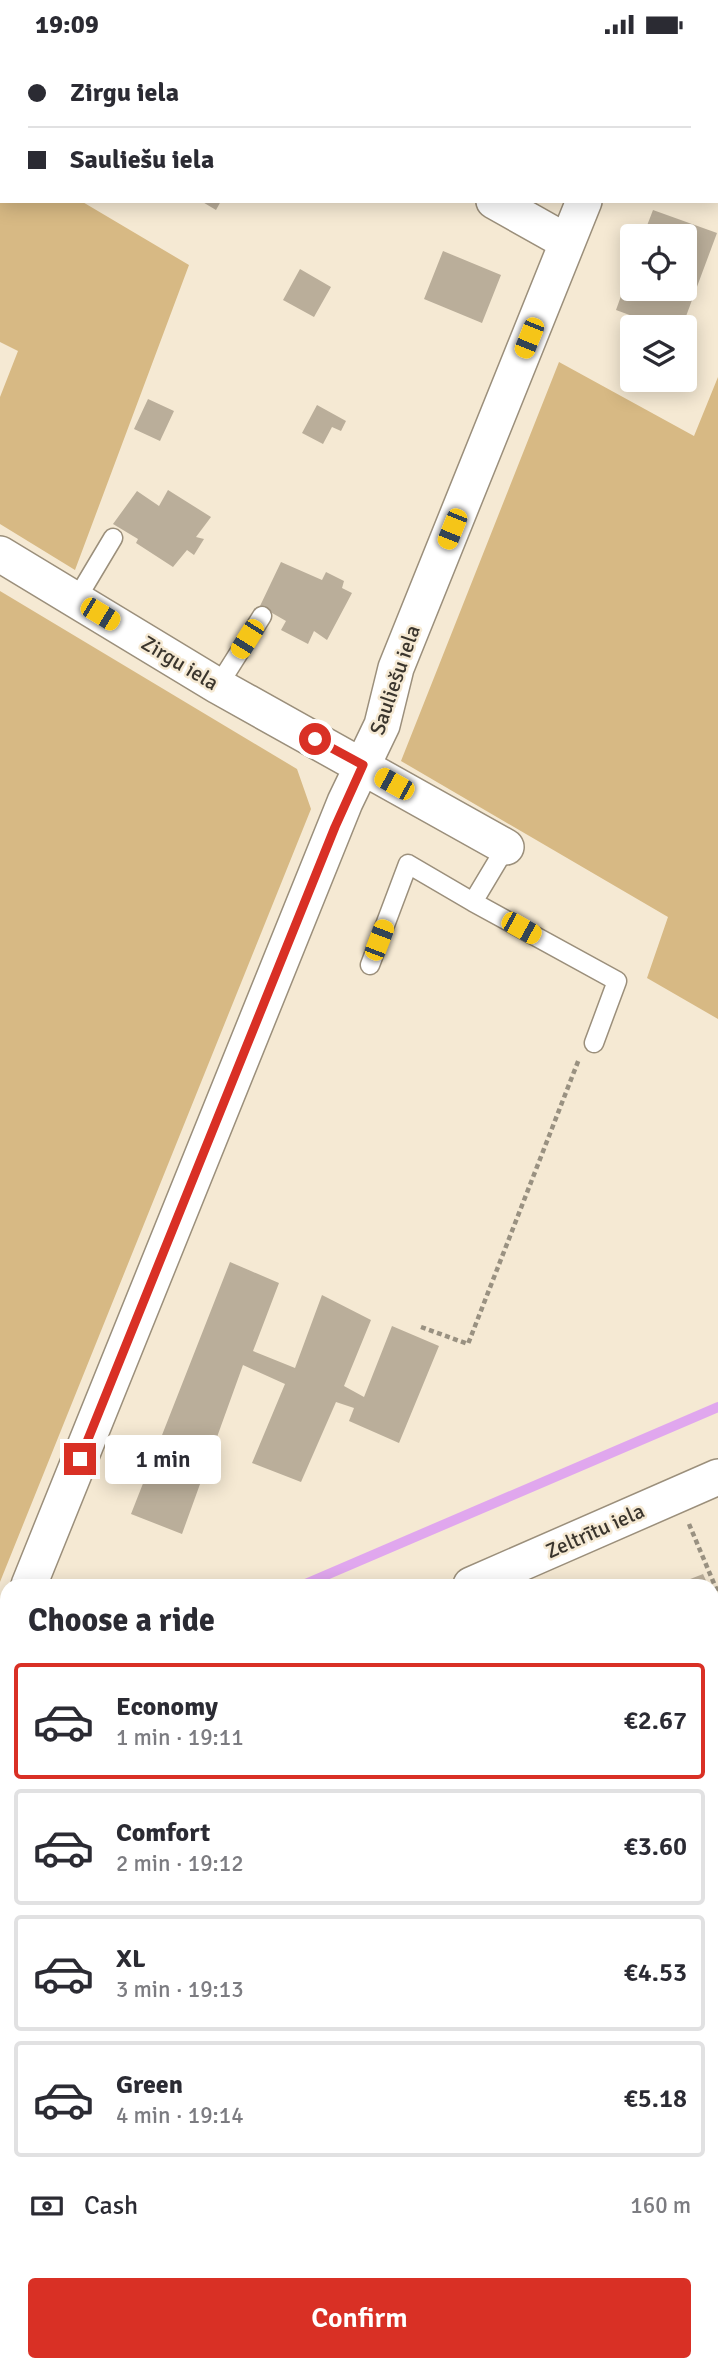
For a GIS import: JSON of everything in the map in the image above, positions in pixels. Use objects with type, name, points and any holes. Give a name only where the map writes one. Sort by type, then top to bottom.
[{"type":"street","points":[[498,203],[568,242]]},
{"type":"street","name":"Sauliešu iela","points":[[31,1579],[335,827],[382,725],[396,668],[583,203]]},
{"type":"street","name":"Zirgu iela","points":[[0,554],[218,686],[506,847]]},
{"type":"street","name":"Zeltrītu iela","points":[[485,1579],[718,1477]]},
{"type":"lane","points":[[76,600],[113,538]]},
{"type":"lane","points":[[218,686],[262,616]]},
{"type":"lane","points":[[473,902],[506,847]]},
{"type":"lane","points":[[370,965],[408,864],[618,981],[594,1043]]},
{"type":"path","points":[[421,1327],[468,1344],[575,1062],[594,1043]]},
{"type":"path","points":[[690,1525],[712,1579]]},
{"type":"shaded area","points":[[0,203],[84,203],[189,265],[75,570],[0,524],[0,397],[18,351],[0,342]]},
{"type":"shaded area","points":[[559,362],[694,436],[718,377],[718,1019],[647,978],[668,917],[401,761]]},
{"type":"shaded area","points":[[0,591],[297,769],[311,809],[0,1579]]},
{"type":"building","points":[[204,203],[220,203],[216,210]]},
{"type":"building","points":[[653,210],[692,224],[648,224]]},
{"type":"building","points":[[697,226],[717,233],[697,287]]},
{"type":"building","points":[[443,251],[501,275],[482,323],[424,299]]},
{"type":"building","points":[[300,269],[331,287],[314,317],[283,300]]},
{"type":"building","points":[[620,299],[620,301],[692,301],[686,315],[630,315],[616,310]]},
{"type":"building","points":[[148,399],[174,411],[160,441],[134,429]]},
{"type":"building","points":[[317,405],[346,421],[341,431],[332,427],[323,444],[302,433]]},
{"type":"building","points":[[168,490],[211,517],[196,537],[204,539],[194,555],[187,550],[173,567],[136,543],[138,539],[113,524],[137,491],[159,506]]},
{"type":"building","points":[[281,562],[322,580],[326,572],[344,581],[342,588],[352,593],[327,640],[314,631],[308,644],[281,630],[286,621],[260,606]]},
{"type":"building","points":[[230,1262],[279,1283],[253,1351],[295,1368],[322,1295],[371,1320],[344,1386],[364,1397],[392,1326],[439,1346],[399,1443],[349,1421],[354,1408],[336,1402],[301,1482],[252,1463],[285,1384],[243,1365],[182,1534],[131,1514]]},
{"type":"building","points":[[703,1574],[705,1579],[690,1579]]},
{"type":"waterway","points":[[317,1579],[718,1407]]},
{"type":"route","points":[[80,1459],[345,802],[363,765],[315,739]]}]
